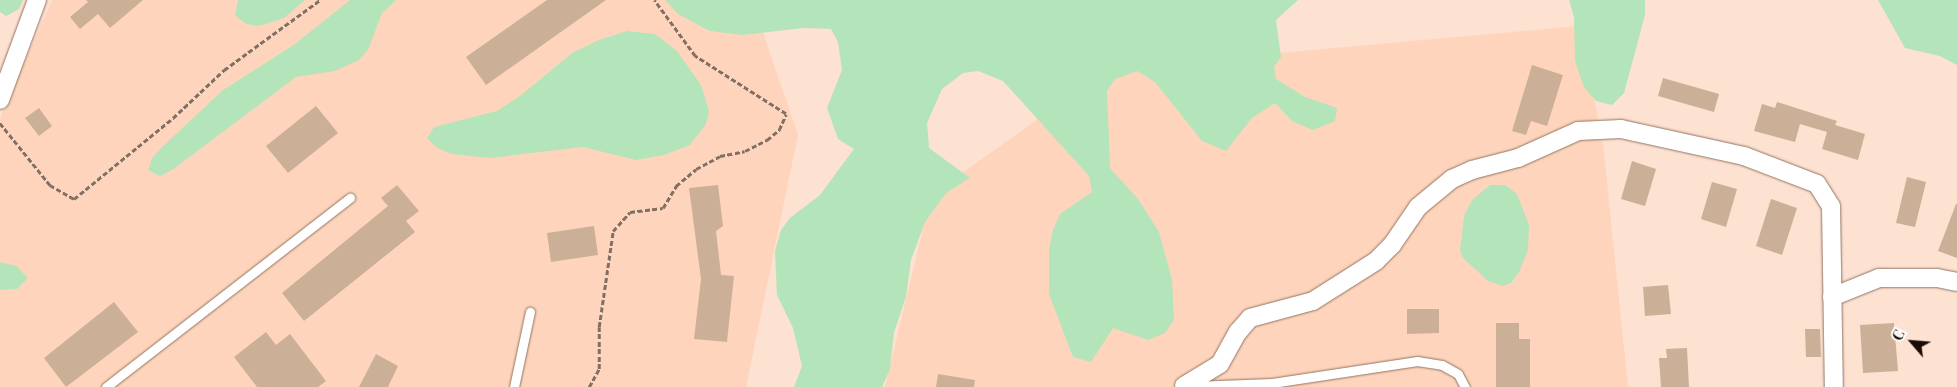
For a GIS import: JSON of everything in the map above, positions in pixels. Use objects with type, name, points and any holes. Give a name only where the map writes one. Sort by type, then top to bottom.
[{"type":"street","points":[[0,100],[38,0]]},
{"type":"street","points":[[1183,386],[1220,364],[1238,332],[1250,318],[1313,301],[1376,261],[1392,245],[1418,207],[1452,179],[1472,170],[1518,158],[1578,131],[1620,129],[1656,134],[1744,156],[1817,184],[1831,206],[1834,387]]},
{"type":"street","points":[[1832,297],[1879,278],[1938,278],[1957,282]]},
{"type":"lane","points":[[106,387],[350,198]]},
{"type":"lane","points":[[514,387],[530,312]]},
{"type":"lane","points":[[1183,386],[1272,383],[1417,361],[1442,365],[1458,374],[1465,387]]},
{"type":"path","points":[[0,123],[50,185],[74,199],[173,118],[224,70],[320,0]]},
{"type":"path","points":[[589,387],[599,369],[598,327],[613,231],[630,212],[664,208],[676,186],[696,169],[720,156],[745,151],[767,140],[780,130],[786,114],[696,56],[654,0]]},
{"type":"shaded area","points":[[52,0],[752,0],[798,135],[746,387],[0,387],[0,118]]},
{"type":"shaded area","points":[[1579,26],[1603,143],[1628,387],[885,387],[931,195],[1110,68]]},
{"type":"green space","points":[[0,0],[23,0],[19,9],[6,16],[0,12]]},
{"type":"green space","points":[[238,0],[305,0],[284,18],[259,26],[246,24],[235,15]]},
{"type":"green space","points":[[350,0],[396,0],[382,13],[368,50],[359,60],[335,71],[296,77],[172,170],[160,176],[148,170],[152,158],[161,148],[223,90],[295,44]]},
{"type":"green space","points":[[665,0],[1298,0],[1276,20],[1281,57],[1274,67],[1276,79],[1305,97],[1337,108],[1335,121],[1313,130],[1292,121],[1275,103],[1252,118],[1226,151],[1202,141],[1155,82],[1137,71],[1115,79],[1107,91],[1110,168],[1138,199],[1159,232],[1172,280],[1174,320],[1165,333],[1148,340],[1113,328],[1091,362],[1073,357],[1049,294],[1049,250],[1053,230],[1060,214],[1092,192],[1089,176],[1003,81],[978,71],[963,73],[942,89],[927,123],[929,148],[970,178],[946,193],[925,222],[911,260],[906,297],[894,332],[890,369],[882,387],[794,387],[802,366],[793,328],[777,295],[775,251],[781,230],[790,218],[820,195],[854,149],[838,139],[827,108],[842,70],[838,42],[831,29],[803,28],[743,35],[710,31],[678,14]]},
{"type":"green space","points":[[1569,0],[1645,0],[1645,15],[1624,93],[1612,105],[1596,101],[1584,87],[1575,61],[1574,17]]},
{"type":"green space","points":[[1878,0],[1957,0],[1957,65],[1940,56],[1905,48]]},
{"type":"green space","points":[[627,31],[655,34],[677,51],[701,85],[709,111],[706,124],[690,145],[664,155],[636,160],[583,147],[490,158],[452,154],[437,148],[427,138],[434,127],[497,111],[520,96],[572,53],[599,40]]},
{"type":"green space","points":[[1490,185],[1505,185],[1517,194],[1529,225],[1528,250],[1519,272],[1511,283],[1503,286],[1488,281],[1463,258],[1460,251],[1464,216],[1472,200]]},
{"type":"green space","points":[[0,262],[16,266],[28,278],[17,289],[0,290]]},
{"type":"building","points":[[86,0],[143,0],[110,28],[98,14],[80,29],[70,17],[88,2]]},
{"type":"building","points":[[547,0],[606,0],[486,85],[466,57]]},
{"type":"building","points":[[1532,65],[1563,75],[1547,126],[1531,121],[1526,135],[1512,131]]},
{"type":"building","points":[[1663,78],[1719,94],[1714,112],[1658,96]]},
{"type":"building","points":[[1777,102],[1837,121],[1835,125],[1865,134],[1858,160],[1822,149],[1827,132],[1800,124],[1795,142],[1754,131],[1762,104],[1775,108]]},
{"type":"building","points":[[316,106],[338,133],[288,173],[266,146]]},
{"type":"building","points":[[39,108],[52,126],[39,136],[25,118]]},
{"type":"building","points":[[1632,161],[1656,169],[1645,206],[1621,199]]},
{"type":"building","points":[[1907,177],[1926,182],[1915,227],[1896,223]]},
{"type":"building","points":[[1712,182],[1737,189],[1726,227],[1701,219]]},
{"type":"building","points":[[397,185],[419,211],[406,221],[415,232],[304,321],[282,293],[388,206],[381,198]]},
{"type":"building","points":[[718,185],[723,226],[716,231],[721,275],[734,276],[727,342],[694,339],[701,279],[689,188]]},
{"type":"building","points":[[1771,199],[1797,208],[1782,255],[1756,246]]},
{"type":"building","points":[[1957,204],[1957,258],[1938,251]]},
{"type":"building","points":[[594,226],[598,255],[551,262],[547,233]]},
{"type":"building","points":[[1668,285],[1671,314],[1645,316],[1643,287]]},
{"type":"building","points":[[114,302],[138,332],[66,387],[44,358]]},
{"type":"building","points":[[1407,309],[1439,309],[1439,333],[1407,334]]},
{"type":"building","points":[[1496,323],[1519,323],[1519,339],[1530,339],[1530,387],[1496,387]]},
{"type":"building","points":[[1894,323],[1898,371],[1863,373],[1860,325]]},
{"type":"building","points":[[1805,329],[1820,329],[1821,357],[1806,357]]},
{"type":"building","points":[[266,332],[276,345],[290,334],[326,381],[318,387],[257,387],[234,357]]},
{"type":"building","points":[[1687,348],[1689,387],[1661,387],[1659,358],[1667,358],[1666,349]]},
{"type":"building","points":[[376,354],[398,366],[388,387],[359,387]]},
{"type":"building","points":[[938,374],[975,380],[974,387],[936,387]]}]
